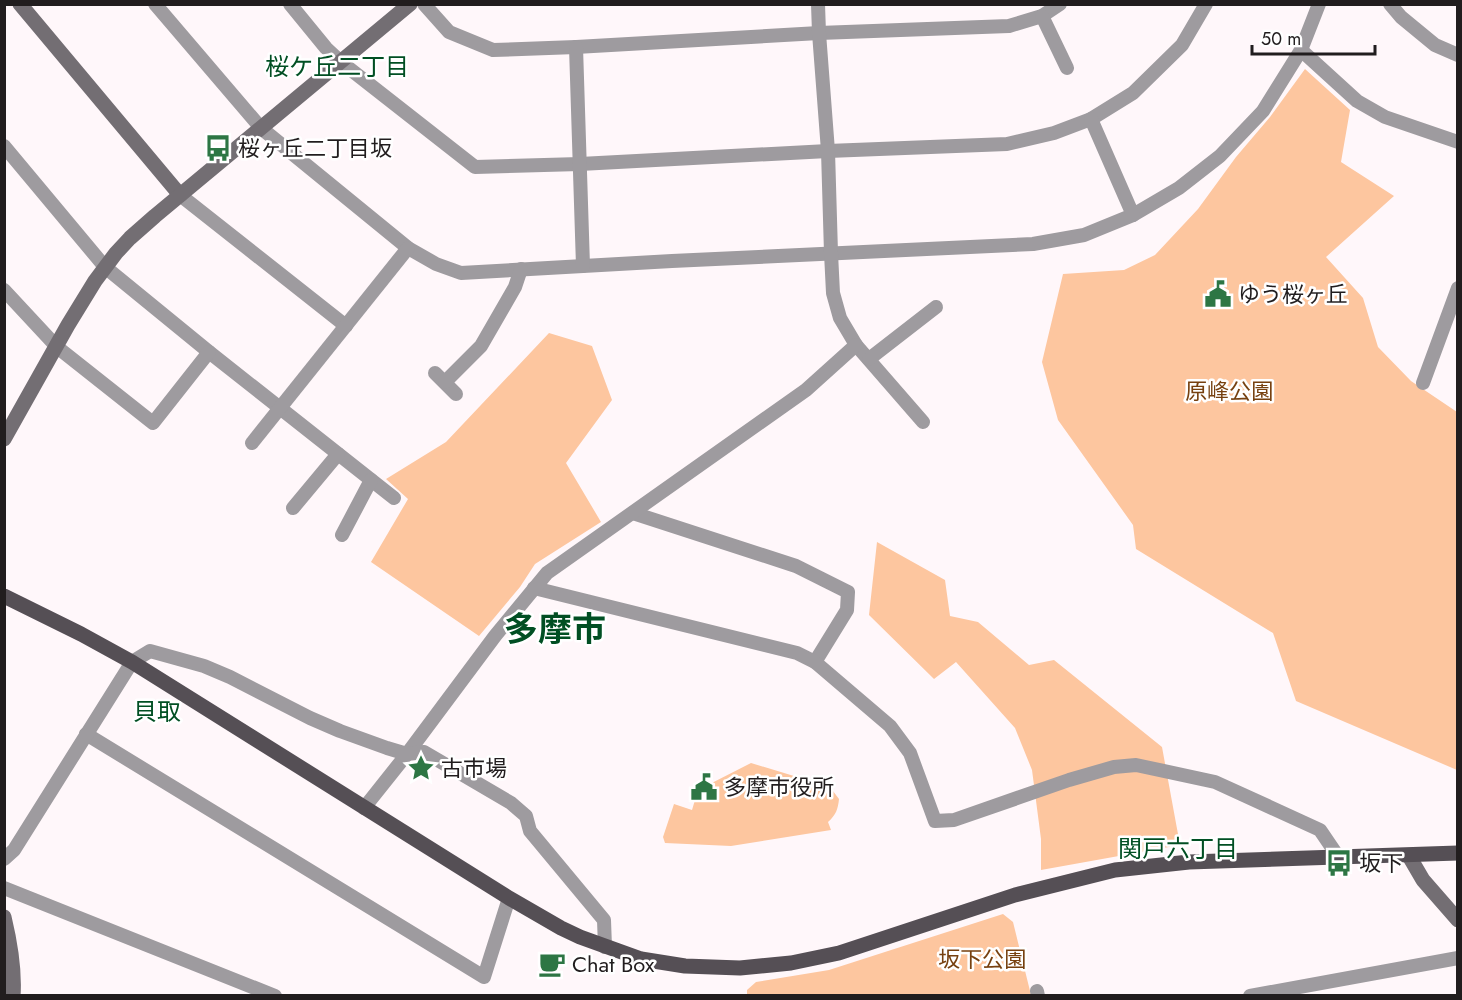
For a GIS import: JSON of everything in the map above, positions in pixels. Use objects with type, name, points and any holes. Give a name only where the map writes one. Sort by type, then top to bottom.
[{"type":"main road","points":[[4,596],[132,662],[509,898],[561,928],[605,947],[641,958],[685,966],[740,968],[790,963],[839,953],[1015,895],[1115,870],[1189,862],[1458,853]]},
{"type":"street","points":[[20,4],[180,195],[346,326]]},
{"type":"street","points":[[155,4],[261,128],[408,248],[436,264],[461,273],[1033,244],[1084,235],[1133,215],[1179,188],[1220,156],[1263,111],[1301,50],[1319,4]]},
{"type":"street","points":[[290,4],[326,48],[341,62],[475,167],[1007,144],[1054,133],[1091,119],[1133,93],[1182,45],[1206,4]]},
{"type":"street","points":[[6,435],[68,325],[105,267],[130,238],[410,4]]},
{"type":"street","points":[[424,4],[449,32],[493,50],[819,33],[1009,26],[1042,15],[1060,4]]},
{"type":"street","points":[[818,4],[828,151],[833,293],[840,318],[856,345],[923,422]]},
{"type":"street","points":[[1390,4],[1401,17],[1435,45],[1458,54]]},
{"type":"street","points":[[1042,15],[1067,68]]},
{"type":"street","points":[[576,47],[583,266]]},
{"type":"street","points":[[1301,50],[1357,101],[1385,117],[1455,141],[1458,126]]},
{"type":"street","points":[[1091,119],[1133,215]]},
{"type":"street","points":[[4,146],[105,267],[394,498]]},
{"type":"street","points":[[252,443],[408,248]]},
{"type":"street","points":[[456,394],[440,378],[481,346],[515,286],[521,269]]},
{"type":"street","points":[[1423,383],[1458,288]]},
{"type":"street","points":[[4,290],[57,347],[153,423],[209,352]]},
{"type":"street","points":[[869,359],[936,307]]},
{"type":"street","points":[[364,808],[495,636],[547,573],[806,390],[856,345]]},
{"type":"street","points":[[293,508],[338,454]]},
{"type":"street","points":[[342,535],[371,480]]},
{"type":"street","points":[[633,513],[796,566],[848,592],[847,610],[815,662]]},
{"type":"street","points":[[534,588],[797,653],[815,662],[890,726],[910,753],[935,821],[954,820],[1069,780],[1114,767],[1136,765],[1215,782],[1320,830],[1339,858]]},
{"type":"street","points":[[4,859],[14,850],[132,662],[150,651],[204,666],[340,731],[407,754],[424,752],[511,803],[526,816],[530,831],[604,920],[605,947]]},
{"type":"street","points":[[86,734],[484,983],[509,898]]},
{"type":"street","points":[[1409,856],[1423,880],[1458,920]]},
{"type":"street","points":[[4,888],[275,996]]},
{"type":"street","points":[[4,917],[13,972],[13,996]]},
{"type":"street","points":[[1250,996],[1458,958]]},
{"type":"green space","name":"原峰公園","points":[[1305,69],[1350,110],[1341,162],[1394,196],[1326,257],[1363,298],[1378,347],[1411,381],[1457,412],[1457,770],[1296,701],[1273,633],[1136,549],[1133,525],[1058,420],[1042,362],[1063,274],[1124,270],[1155,255],[1198,209]]},
{"type":"green space","points":[[549,333],[592,346],[612,400],[566,463],[601,522],[535,564],[520,587],[479,636],[371,562],[408,499],[386,479],[446,442]]},
{"type":"green space","points":[[877,542],[945,580],[950,616],[978,622],[1029,665],[1054,660],[1162,747],[1180,845],[1041,870],[1041,839],[1032,770],[1015,728],[956,662],[934,679],[869,615]]},
{"type":"green space","points":[[751,763],[830,787],[839,799],[836,812],[828,822],[831,830],[731,846],[665,843],[663,837],[674,804],[692,810],[698,790]]},
{"type":"green space","name":"坂下公園","points":[[1003,914],[1013,922],[1031,995],[747,995],[747,990],[756,982],[829,970]]},
{"type":"place","name":"桜ヶ丘二丁目坂","points":[[218,148]]},
{"type":"place","name":"ゆう桜ヶ丘","points":[[1218,294]]},
{"type":"place","name":"古市場","points":[[421,768]]},
{"type":"place","name":"多摩市役所","points":[[704,787]]},
{"type":"place","name":"坂下","points":[[1339,863]]},
{"type":"place","name":"Chat Box","points":[[552,964]]},
{"type":"district","name":"桜ケ丘二丁目","points":[[337,66]]},
{"type":"district","name":"多摩市","points":[[555,629]]},
{"type":"district","name":"貝取","points":[[157,711]]},
{"type":"district","name":"関戸六丁目","points":[[1178,848]]}]
